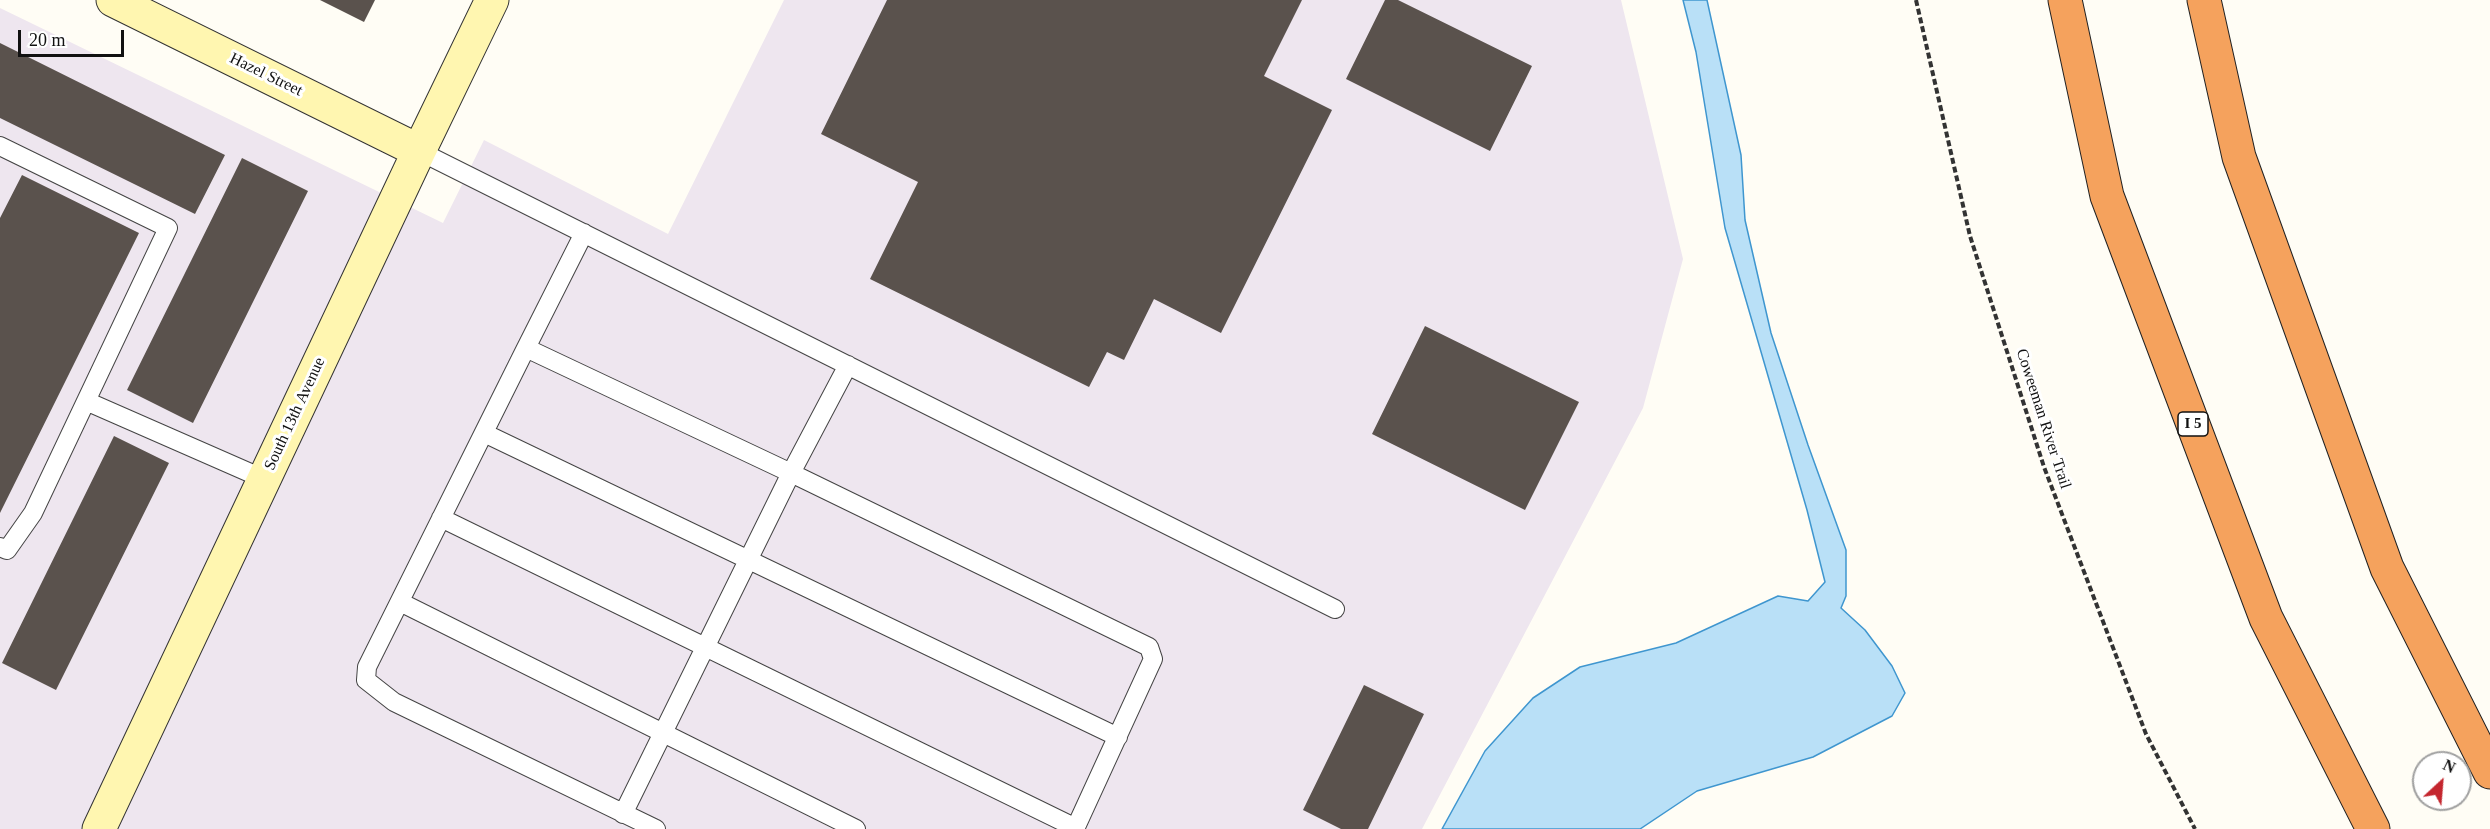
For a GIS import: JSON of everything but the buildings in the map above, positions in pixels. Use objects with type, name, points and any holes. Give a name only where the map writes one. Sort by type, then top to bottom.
[{"type":"highway","name":"I 5","points":[[2065,0],[2107,196],[2266,618],[2373,829]]},
{"type":"highway","points":[[2204,0],[2239,157],[2386,568],[2490,772]]},
{"type":"main road","name":"Hazel Street","points":[[113,0],[418,151]]},
{"type":"main road","name":"South 13th Avenue","points":[[99,829],[418,151],[492,0]]},
{"type":"lane","points":[[0,146],[168,228],[33,513],[7,550],[0,547]]},
{"type":"lane","points":[[418,151],[1335,609]]},
{"type":"lane","points":[[584,233],[367,667],[366,680],[394,702],[656,829]]},
{"type":"lane","points":[[441,518],[1075,829],[1153,658],[1149,646],[526,348]]},
{"type":"lane","points":[[624,813],[791,473],[848,365]]},
{"type":"lane","points":[[86,401],[264,479]]},
{"type":"lane","points":[[484,433],[1118,737]]},
{"type":"lane","points":[[399,602],[662,735],[856,829]]},
{"type":"path","name":"Coweeman River Trail","points":[[1916,0],[1971,236],[2044,467],[2146,734],[2195,829]]},
{"type":"shaded area","points":[[784,0],[1621,0],[1683,259],[1643,408],[1422,829],[0,829],[0,8],[443,223],[484,140],[668,234]]},
{"type":"water","points":[[1683,0],[1707,0],[1741,155],[1745,220],[1771,333],[1846,550],[1846,596],[1841,608],[1865,630],[1892,666],[1905,693],[1892,716],[1813,757],[1697,791],[1640,829],[1442,829],[1485,751],[1533,698],[1580,667],[1676,643],[1778,596],[1808,601],[1825,582],[1807,510],[1725,228],[1696,52]]}]
